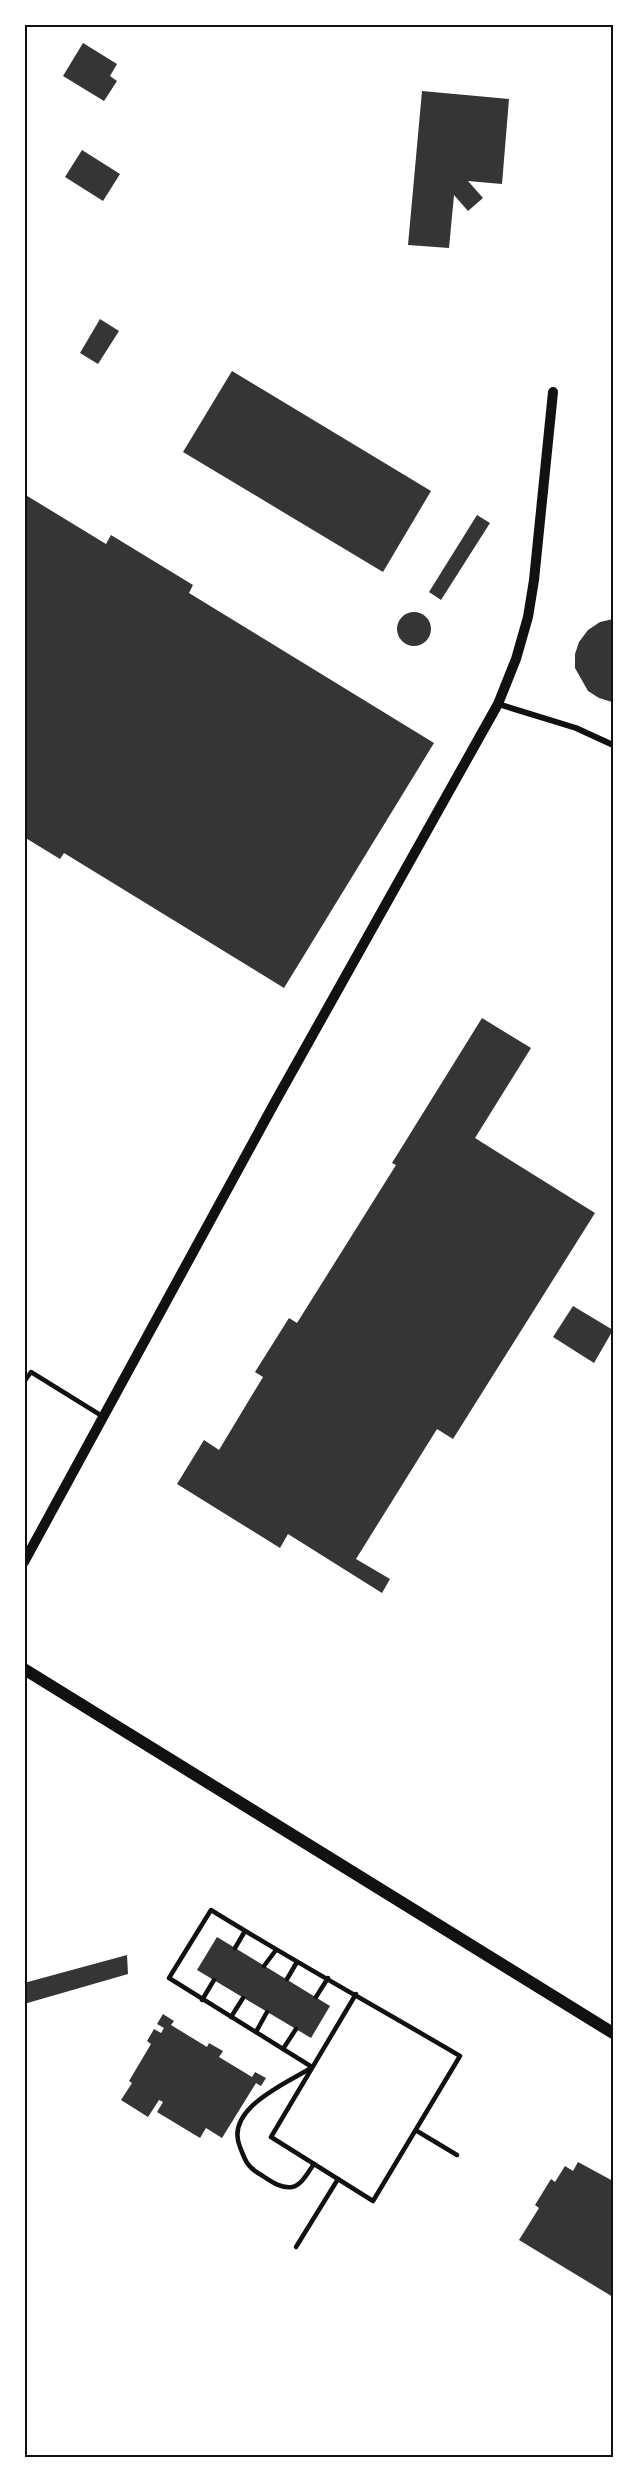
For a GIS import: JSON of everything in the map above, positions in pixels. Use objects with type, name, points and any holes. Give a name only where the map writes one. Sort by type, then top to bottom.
[{"type":"main road","points":[[24,1669],[613,2033]]},
{"type":"street","points":[[24,1562],[275,1102],[498,704],[516,659],[528,617],[554,392]]},
{"type":"street","points":[[498,704],[576,728],[613,745]]},
{"type":"lane","points":[[24,1367],[104,1418]]},
{"type":"lane","points":[[24,1382],[31,1372]]},
{"type":"lane","points":[[312,2067],[169,1978],[211,1910],[276,1950],[328,1978],[460,2056],[373,2201],[271,2137],[356,1995]]},
{"type":"lane","points":[[235,1948],[245,1931]]},
{"type":"lane","points":[[264,1966],[276,1950]]},
{"type":"lane","points":[[287,1979],[297,1962]]},
{"type":"lane","points":[[315,1997],[328,1978]]},
{"type":"lane","points":[[202,2000],[214,1980]]},
{"type":"lane","points":[[231,2017],[243,1998]]},
{"type":"lane","points":[[256,2032],[267,2012]]},
{"type":"lane","points":[[283,2049],[296,2029]]},
{"type":"lane","points":[[312,2067],[256,2102],[236,2130],[237,2139],[248,2166],[280,2187],[292,2187],[301,2182],[314,2164]]},
{"type":"lane","points":[[417,2131],[457,2156]]},
{"type":"lane","points":[[296,2247],[338,2179]]},
{"type":"building","points":[[83,43],[117,64],[110,76],[117,81],[104,101],[63,76]]},
{"type":"building","points":[[422,91],[509,99],[502,184],[468,181],[483,198],[468,211],[454,195],[449,248],[408,245]]},
{"type":"building","points":[[82,150],[120,174],[103,201],[65,177]]},
{"type":"building","points":[[100,319],[119,331],[98,364],[80,353]]},
{"type":"building","points":[[232,371],[431,491],[383,572],[183,452]]},
{"type":"building","points":[[24,494],[106,544],[111,535],[193,585],[189,593],[434,743],[284,988],[64,853],[60,859],[24,837]]},
{"type":"building","points":[[477,515],[490,523],[441,600],[429,592]]},
{"type":"building","points":[[414,612],[426,617],[431,629],[426,641],[414,646],[402,641],[397,629],[402,617]]},
{"type":"building","points":[[613,619],[612,702],[588,691],[575,668],[575,654],[579,642],[588,630],[600,622]]},
{"type":"building","points":[[482,1018],[531,1048],[475,1138],[595,1213],[453,1439],[437,1429],[356,1559],[390,1579],[382,1593],[288,1534],[280,1548],[177,1484],[204,1440],[219,1450],[263,1377],[255,1372],[289,1318],[297,1323],[396,1165],[392,1163]]},
{"type":"building","points":[[573,1306],[613,1330],[594,1363],[553,1337]]},
{"type":"building","points":[[217,1937],[330,2006],[311,2038],[197,1970]]},
{"type":"building","points":[[127,1955],[128,1974],[24,2004],[24,1983]]},
{"type":"building","points":[[163,2014],[174,2021],[171,2025],[207,2047],[209,2043],[223,2051],[219,2057],[252,2077],[255,2072],[266,2078],[261,2086],[256,2083],[222,2138],[206,2128],[200,2138],[157,2112],[163,2102],[159,2100],[148,2117],[121,2100],[132,2083],[129,2081],[151,2044],[147,2041],[154,2029],[161,2033],[164,2028],[157,2024]]},
{"type":"building","points":[[578,2162],[613,2181],[613,2297],[519,2240],[539,2208],[535,2205],[551,2179],[555,2182],[565,2166],[573,2171]]}]
